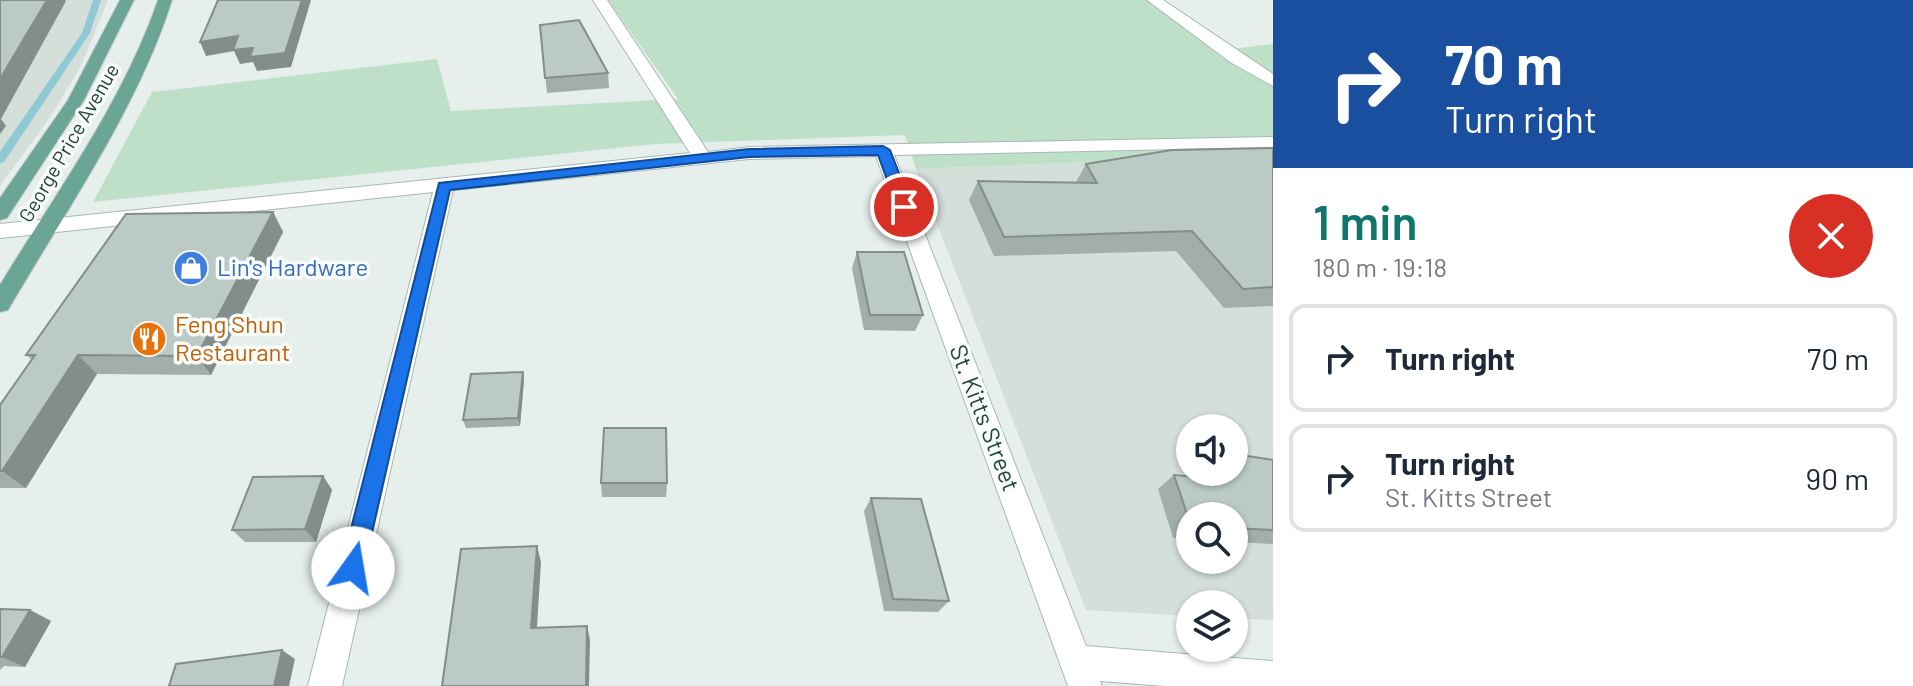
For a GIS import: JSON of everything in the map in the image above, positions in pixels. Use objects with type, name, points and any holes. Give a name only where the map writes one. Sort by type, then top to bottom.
[{"type":"main road","name":"George Price Avenue","points":[[0,213],[76,100],[127,0]]},
{"type":"main road","name":"George Price Avenue","points":[[0,304],[126,93],[150,46],[165,0]]},
{"type":"street","points":[[600,0],[704,160]]},
{"type":"street","points":[[1154,0],[1236,59],[1273,81]]},
{"type":"street","points":[[0,231],[749,153],[1273,142]]},
{"type":"street","name":"St. Kitts Street","points":[[883,150],[1081,674]]},
{"type":"street","points":[[325,686],[444,186]]},
{"type":"street","points":[[1081,674],[1273,678]]},
{"type":"shaded area","points":[[0,0],[108,0],[81,66],[49,119],[0,186]]},
{"type":"shaded area","points":[[1273,155],[1273,620],[1248,619],[1248,590],[1176,590],[1176,615],[1086,610],[916,169]]},
{"type":"green space","points":[[608,0],[1148,0],[1216,51],[1273,44],[1273,155],[916,169],[905,135],[655,144],[93,202],[152,92],[437,59],[451,111],[678,99]]},
{"type":"building","points":[[0,0],[47,0],[0,79]]},
{"type":"building","points":[[218,0],[302,0],[285,53],[250,57],[253,48],[233,50],[238,36],[200,42]]},
{"type":"building","points":[[579,20],[608,73],[545,78],[540,25]]},
{"type":"building","points":[[1273,148],[1273,287],[1243,289],[1192,231],[1004,237],[978,181],[1097,183],[1086,164],[1172,150]]},
{"type":"building","points":[[273,212],[197,356],[78,355],[0,471],[0,405],[35,355],[26,355],[126,214]]},
{"type":"building","points":[[857,252],[904,252],[923,315],[870,315]]},
{"type":"building","points":[[523,372],[518,418],[463,420],[471,374]]},
{"type":"building","points":[[604,428],[666,428],[667,483],[601,483]]},
{"type":"building","points":[[1248,456],[1273,460],[1273,530],[1248,529],[1248,502],[1183,502],[1178,486],[1248,486]]},
{"type":"building","points":[[323,476],[305,529],[232,530],[253,477]]},
{"type":"building","points":[[871,498],[921,499],[949,601],[893,599]]},
{"type":"building","points":[[537,546],[531,628],[587,626],[586,686],[442,686],[461,549]]},
{"type":"building","points":[[0,609],[30,610],[2,657],[0,657]]},
{"type":"building","points":[[282,650],[274,686],[169,686],[176,664]]},
{"type":"waterway","points":[[0,160],[86,33],[97,0]]},
{"type":"place","name":"Lin's Hardware","points":[[191,268]]},
{"type":"place","name":"Feng Shun Restaurant","points":[[149,339]]},
{"type":"route","points":[[353,568],[444,186],[749,153],[883,150],[904,207]]}]
